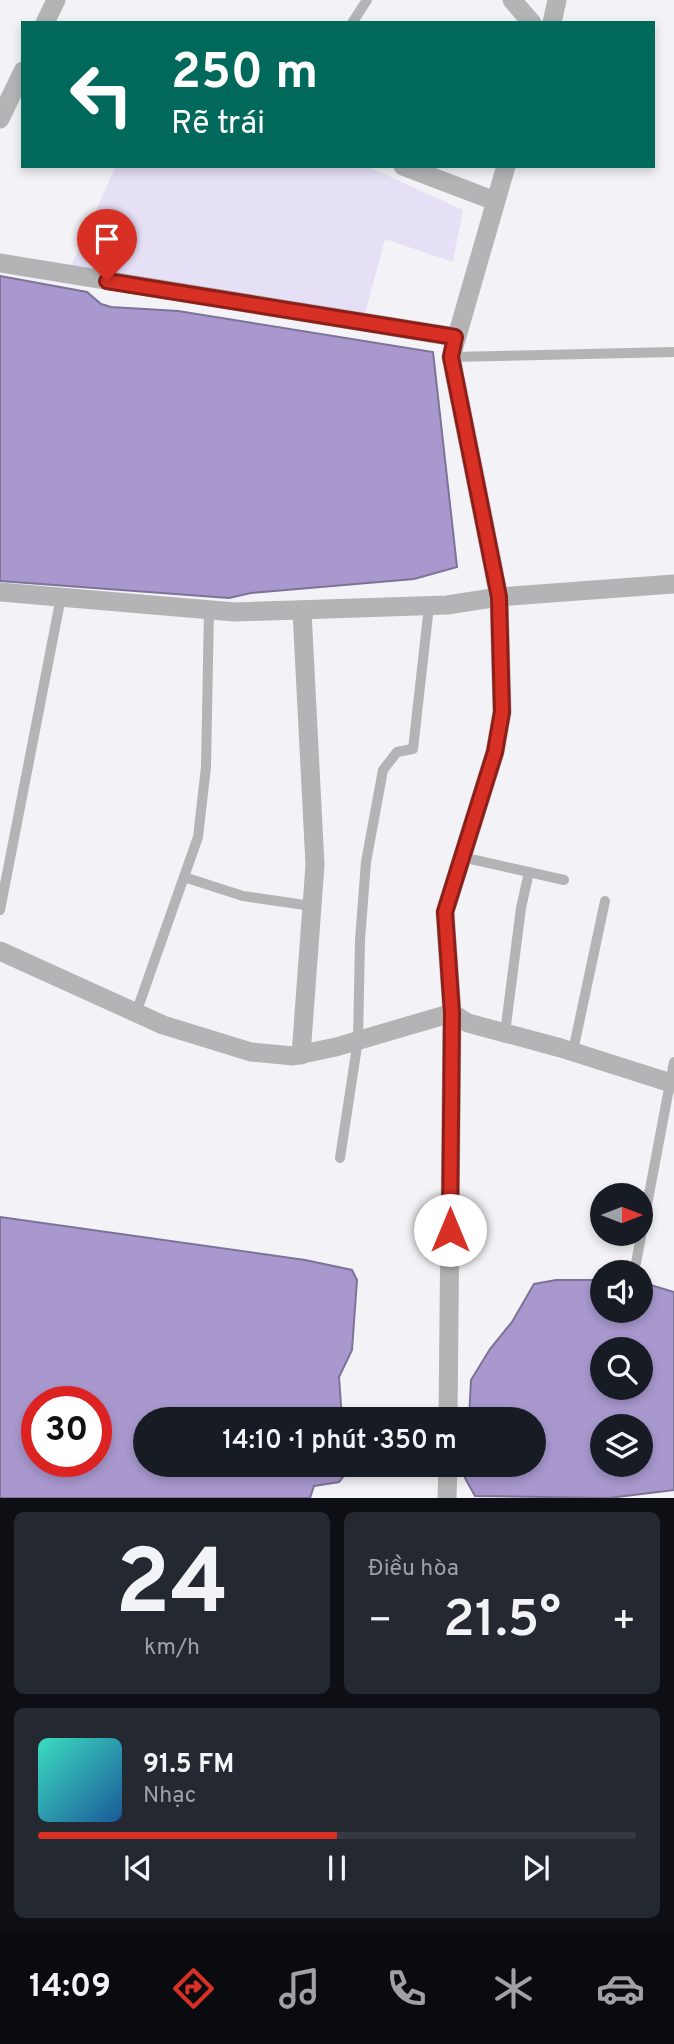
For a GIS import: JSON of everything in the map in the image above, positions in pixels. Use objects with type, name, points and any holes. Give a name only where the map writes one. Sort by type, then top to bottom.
[{"type":"street","points":[[46,21],[56,0]]},
{"type":"street","points":[[512,0],[530,21]]},
{"type":"street","points":[[552,21],[557,0]]},
{"type":"street","points":[[0,119],[21,75]]},
{"type":"street","points":[[408,168],[495,201]]},
{"type":"street","points":[[448,1407],[452,1013],[445,912],[495,752],[502,712],[499,597],[451,357],[505,168]]},
{"type":"street","points":[[0,263],[455,337]]},
{"type":"street","points":[[0,592],[209,610],[302,611],[429,606],[499,597],[674,584]]},
{"type":"street","points":[[302,611],[315,864],[302,1055]]},
{"type":"street","points":[[0,951],[163,1025],[251,1052],[302,1055],[452,1013],[468,1023],[671,1083]]},
{"type":"street","points":[[447,1498],[448,1477]]},
{"type":"lane","points":[[353,21],[367,0]]},
{"type":"lane","points":[[451,357],[674,352]]},
{"type":"lane","points":[[0,910],[61,597]]},
{"type":"lane","points":[[340,1158],[358,1040],[360,940],[366,862],[383,770],[397,752],[414,749],[429,606]]},
{"type":"lane","points":[[136,1013],[198,837],[206,768],[209,610]]},
{"type":"lane","points":[[463,857],[565,880]]},
{"type":"lane","points":[[505,1033],[521,908],[529,872]]},
{"type":"lane","points":[[184,877],[243,896],[312,906]]},
{"type":"lane","points":[[572,1052],[606,901]]},
{"type":"lane","points":[[637,1260],[674,1062]]},
{"type":"shaded area","points":[[115,168],[371,168],[463,210],[453,262],[385,239],[365,314],[71,266]]},
{"type":"shaded area","points":[[0,276],[87,292],[101,304],[111,307],[178,311],[433,352],[457,567],[414,579],[251,593],[229,598],[0,581]]},
{"type":"shaded area","points":[[0,1217],[305,1260],[352,1270],[357,1280],[352,1350],[339,1377],[341,1407],[133,1407],[133,1477],[343,1477],[339,1482],[314,1486],[310,1498],[0,1498]]},
{"type":"shaded area","points":[[556,1280],[590,1280],[590,1323],[653,1323],[653,1286],[674,1292],[674,1490],[609,1498],[475,1496],[465,1477],[546,1477],[546,1407],[470,1407],[471,1380],[490,1349],[512,1322],[534,1284]]},
{"type":"route","points":[[107,281],[455,337],[451,357],[499,597],[502,712],[495,752],[445,912],[452,1013],[450,1230]]}]
